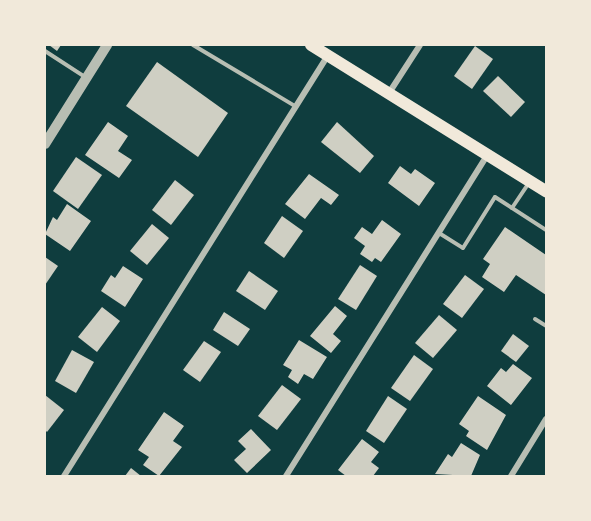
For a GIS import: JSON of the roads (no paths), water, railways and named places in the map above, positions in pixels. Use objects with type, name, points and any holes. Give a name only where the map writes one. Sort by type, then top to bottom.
[{"type":"main road","points":[[311,45],[546,191]]},
{"type":"street","points":[[45,144],[107,45]]},
{"type":"street","points":[[389,93],[420,45]]},
{"type":"street","points":[[64,476],[328,55]]},
{"type":"street","points":[[286,476],[487,154]]},
{"type":"street","points":[[511,476],[546,419]]},
{"type":"lane","points":[[193,45],[296,106]]},
{"type":"lane","points":[[45,51],[87,78]]},
{"type":"lane","points":[[512,208],[530,181]]},
{"type":"lane","points":[[438,232],[463,248],[495,197],[546,230]]},
{"type":"lane","points":[[535,319],[546,326]]}]
